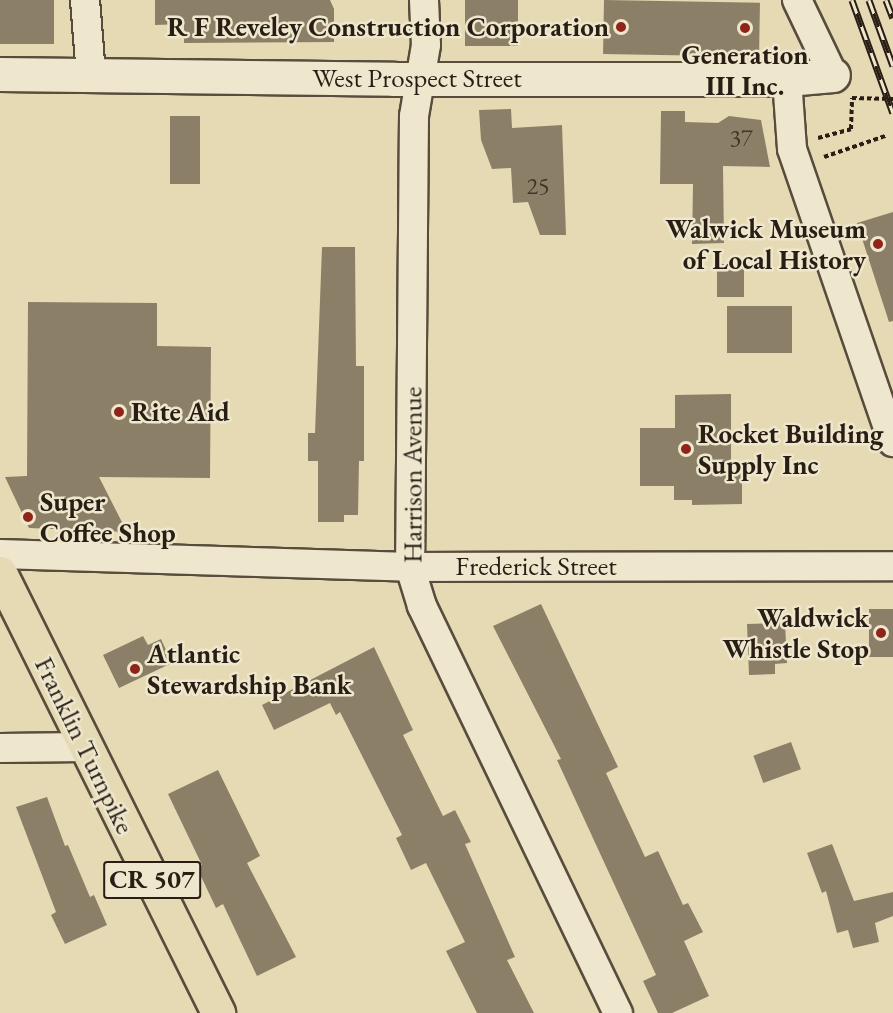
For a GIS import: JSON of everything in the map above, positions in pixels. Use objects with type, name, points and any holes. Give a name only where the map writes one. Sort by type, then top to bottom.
[{"type":"main road","name":"Franklin Turnpike","points":[[0,573],[218,1013]]},
{"type":"street","points":[[85,0],[91,75]]},
{"type":"street","name":"Harrison Avenue","points":[[424,0],[426,45],[414,116],[410,567],[422,606],[618,1013]]},
{"type":"street","points":[[797,0],[843,87]]},
{"type":"street","name":"West Prospect Street","points":[[0,74],[422,79],[787,79],[843,87]]},
{"type":"street","points":[[787,79],[792,149],[893,442]]},
{"type":"street","name":"Frederick Street","points":[[0,554],[410,567],[893,566]]},
{"type":"street","points":[[0,748],[85,747]]},
{"type":"path","points":[[830,132],[851,129],[843,87],[893,99]]},
{"type":"path","points":[[816,139],[822,158],[885,136]]},
{"type":"building","points":[[0,0],[54,0],[54,44],[0,44]]},
{"type":"building","points":[[155,0],[330,0],[334,9],[334,42],[184,43],[184,24],[155,25]]},
{"type":"building","points":[[465,0],[518,0],[518,46],[465,46]]},
{"type":"building","points":[[604,0],[760,3],[759,57],[603,54]]},
{"type":"building","points":[[511,109],[512,128],[562,125],[566,235],[540,235],[528,202],[513,203],[511,168],[492,169],[481,140],[479,110]]},
{"type":"building","points":[[661,111],[685,111],[685,122],[718,123],[729,116],[761,120],[770,167],[723,166],[724,243],[692,244],[693,184],[660,184]]},
{"type":"building","points":[[170,116],[200,116],[200,184],[170,184]]},
{"type":"building","name":"Walwick Museum of Local History","points":[[893,212],[893,321],[889,322],[857,223]]},
{"type":"building","points":[[322,247],[355,247],[356,366],[364,366],[364,461],[359,461],[358,515],[344,515],[344,522],[318,522],[318,461],[308,461],[308,433],[315,433]]},
{"type":"building","points":[[717,264],[744,264],[744,297],[717,297]]},
{"type":"building","name":"Rite Aid","points":[[28,302],[157,303],[157,346],[211,347],[210,478],[99,477],[127,532],[29,528],[5,477],[27,476]]},
{"type":"building","points":[[727,306],[792,306],[792,353],[727,353]]},
{"type":"building","name":"Rocket Building Supply Inc","points":[[731,394],[731,470],[742,470],[742,504],[692,505],[692,500],[674,500],[674,486],[640,486],[640,428],[675,428],[675,395]]},
{"type":"building","points":[[541,604],[618,767],[606,773],[645,857],[658,851],[683,905],[688,903],[703,932],[684,941],[709,996],[672,1013],[658,1013],[643,981],[656,975],[557,760],[561,759],[493,626]]},
{"type":"building","name":"Waldwick Whistle Stop","points":[[869,609],[893,609],[893,657],[869,657]]},
{"type":"building","points":[[785,623],[787,663],[775,664],[775,674],[749,675],[747,624]]},
{"type":"building","name":"Atlantic Stewardship Bank","points":[[143,636],[148,645],[161,639],[172,663],[119,688],[103,655]]},
{"type":"building","points":[[374,647],[413,730],[403,735],[443,816],[455,810],[471,842],[465,844],[515,957],[507,960],[534,1013],[477,1013],[446,951],[465,942],[426,863],[411,870],[396,838],[402,835],[340,712],[336,715],[330,703],[274,730],[262,705]]},
{"type":"building","points":[[791,742],[801,769],[763,783],[753,756]]},
{"type":"building","points":[[218,770],[260,856],[247,863],[296,957],[257,976],[223,904],[216,908],[197,868],[202,865],[168,794]]},
{"type":"building","points":[[47,797],[65,846],[68,845],[90,897],[94,895],[107,925],[65,944],[51,915],[56,912],[16,807]]},
{"type":"building","points":[[832,844],[854,901],[893,892],[893,916],[875,923],[879,942],[853,948],[848,930],[837,933],[826,891],[822,893],[807,853]]},
{"type":"railway","points":[[852,0],[893,113]]},
{"type":"railway","points":[[869,0],[893,66]]},
{"type":"railway","points":[[886,0],[893,18]]},
{"type":"place","name":"R F Reveley Construction Corporation","points":[[621,27]]},
{"type":"place","name":"Generation III Inc.","points":[[745,28]]},
{"type":"place","name":"Walwick Museum of Local History","points":[[878,244]]},
{"type":"place","name":"Rite Aid","points":[[119,412]]},
{"type":"place","name":"Rocket Building Supply Inc","points":[[686,449]]},
{"type":"place","name":"Super Coffee Shop","points":[[28,517]]},
{"type":"place","name":"Waldwick Whistle Stop","points":[[881,633]]},
{"type":"place","name":"Atlantic Stewardship Bank","points":[[135,669]]}]
